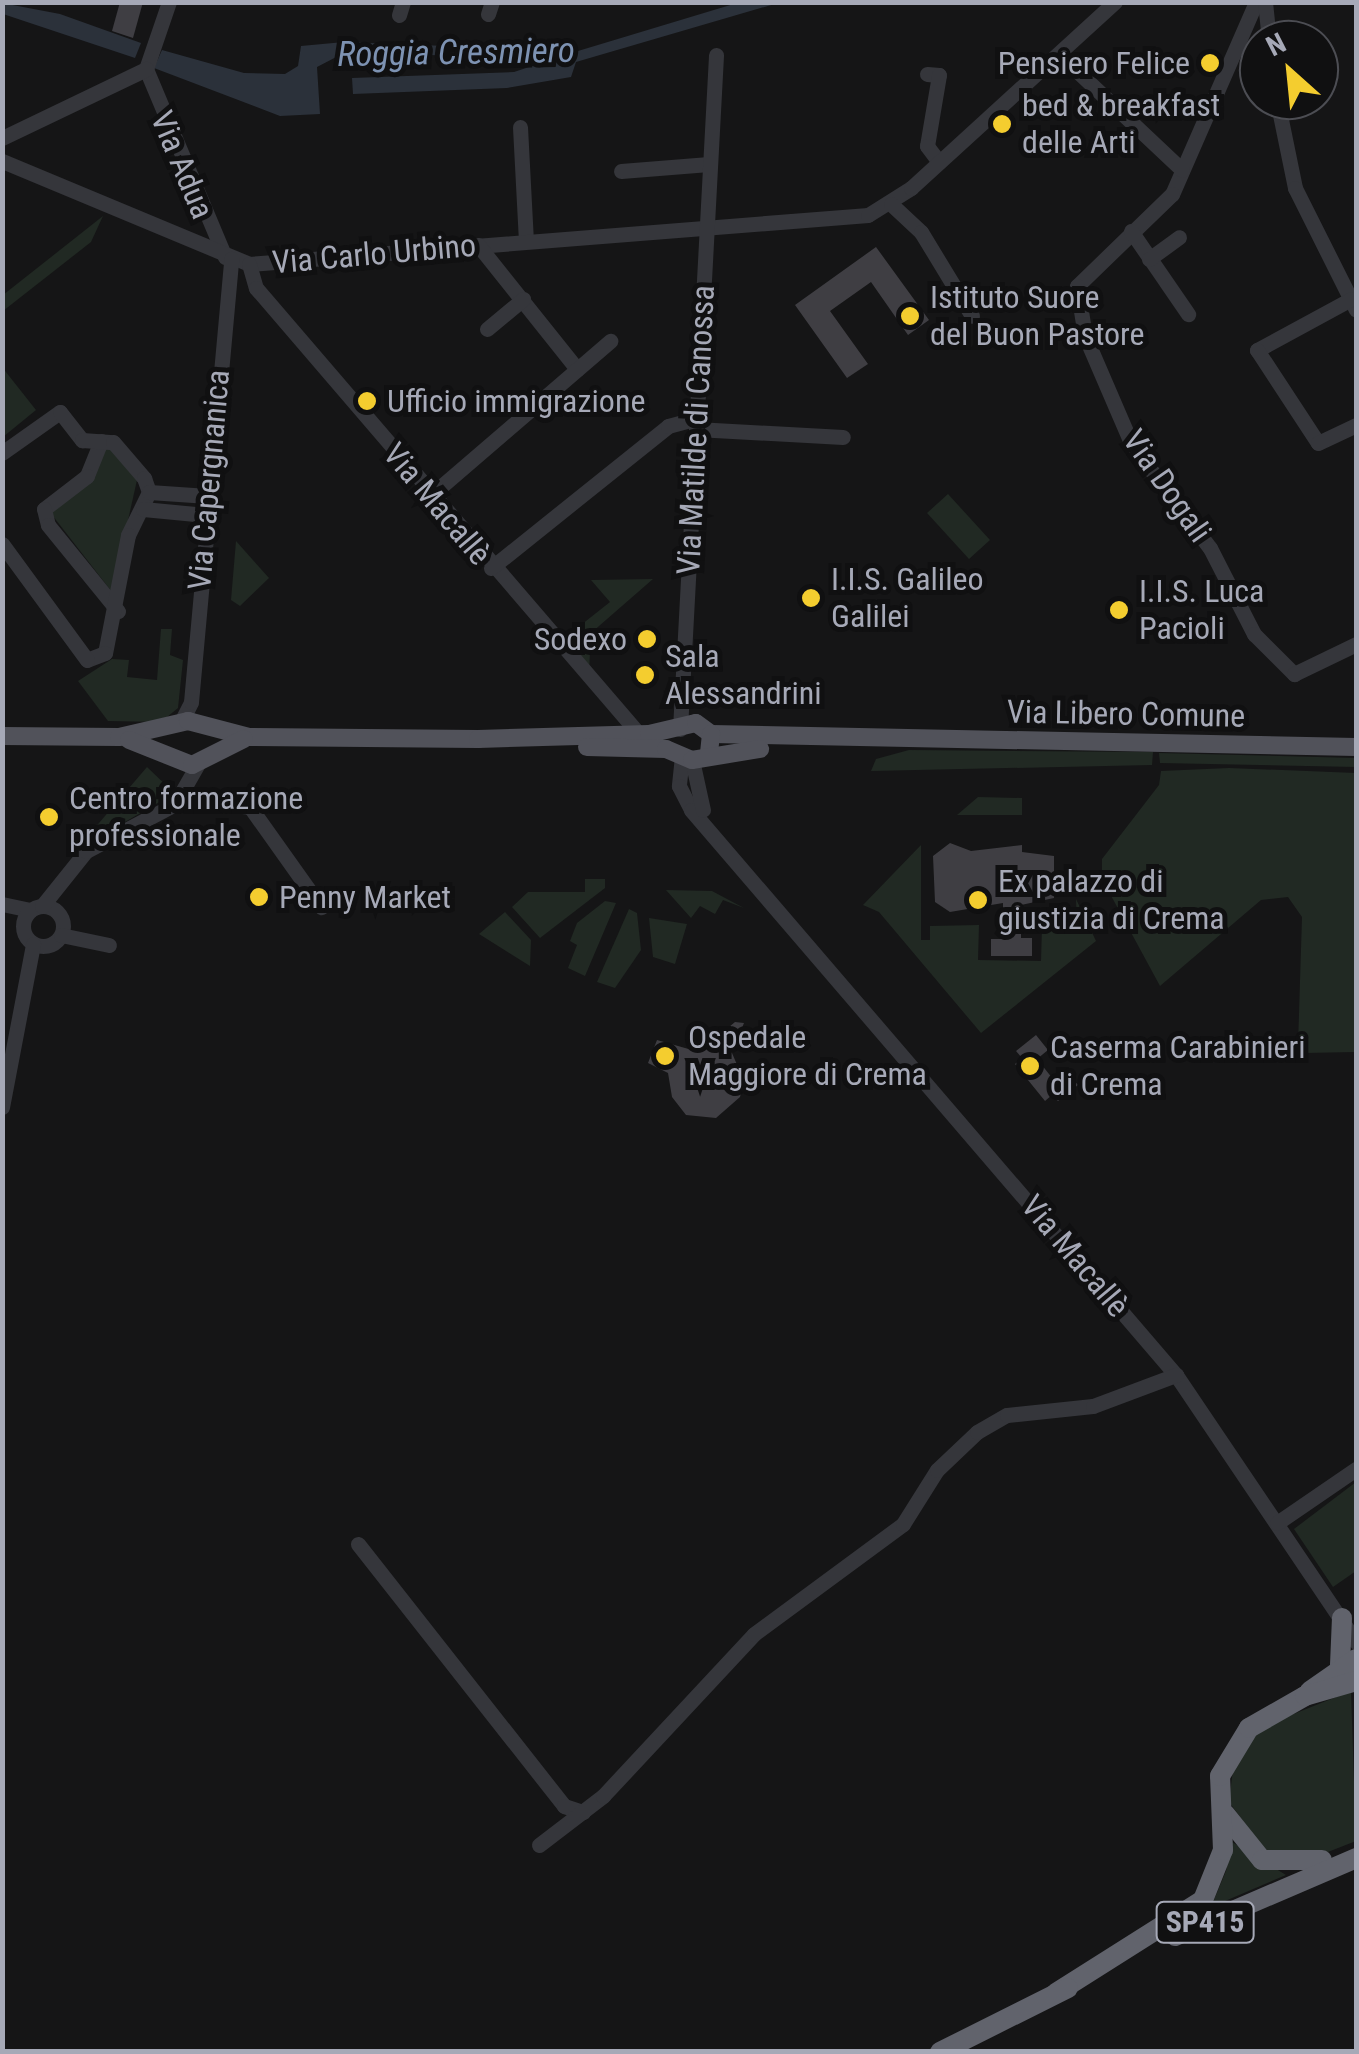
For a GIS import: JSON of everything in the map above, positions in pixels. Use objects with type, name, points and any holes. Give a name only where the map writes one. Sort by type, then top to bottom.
[{"type":"highway","points":[[1056,1994],[1203,1900],[1223,1850],[1223,1764],[1239,1738],[1305,1696],[1348,1662],[1342,1618]]},
{"type":"highway","points":[[1305,1696],[1354,1684]]},
{"type":"highway","points":[[1220,1803],[1242,1843],[1280,1865],[1307,1866],[1356,1848]]},
{"type":"highway","name":"SP415","points":[[940,2052],[1056,1994],[1356,1858]]},
{"type":"main road","name":"Via Libero Comune","points":[[2,736],[119,737],[177,724],[249,737],[1356,747]]},
{"type":"main road","points":[[170,756],[177,724]]},
{"type":"main road","points":[[204,728],[204,757]]},
{"type":"main road","name":"Via Libero Comune","points":[[478,739],[639,734],[691,742]]},
{"type":"main road","name":"Via Libero Comune","points":[[119,737],[170,756],[204,757],[249,737]]},
{"type":"street","points":[[5,140],[146,69],[169,2]]},
{"type":"street","name":"Via Carlo Urbino","points":[[2,161],[249,264],[868,215],[891,204],[1116,2]]},
{"type":"street","name":"Via Dogali","points":[[1256,2],[1172,194],[1077,286],[1085,336],[1132,445],[1210,548],[1246,620],[1283,666],[1306,673],[1356,644]]},
{"type":"street","points":[[1059,54],[1182,170]]},
{"type":"street","name":"Via Matilde di Canossa","points":[[691,742],[686,696],[716,55]]},
{"type":"street","name":"Via Adua","points":[[146,69],[154,98],[205,219],[228,258]]},
{"type":"street","points":[[927,74],[939,74],[928,146],[939,162]]},
{"type":"street","points":[[121,84],[154,98]]},
{"type":"street","points":[[1280,120],[1295,188],[1354,304],[1258,350],[1318,444],[1356,425]]},
{"type":"street","points":[[520,127],[526,241]]},
{"type":"street","points":[[621,171],[709,164]]},
{"type":"street","points":[[891,204],[921,232],[972,316]]},
{"type":"street","points":[[179,237],[200,230],[205,219]]},
{"type":"street","points":[[1130,231],[1188,314]]},
{"type":"street","points":[[1150,258],[1179,237]]},
{"type":"street","points":[[478,245],[577,369]]},
{"type":"street","name":"Via Capergnanica","points":[[177,724],[191,702],[228,258]]},
{"type":"street","name":"Via Macallè","points":[[249,264],[256,288],[491,568],[639,734]]},
{"type":"street","points":[[487,329],[522,299]]},
{"type":"street","points":[[430,496],[610,341]]},
{"type":"street","points":[[2,453],[60,412],[82,440],[101,441],[122,450],[149,492]]},
{"type":"street","points":[[491,568],[668,426],[697,423],[843,437]]},
{"type":"street","points":[[101,441],[88,476],[44,509],[48,525],[118,611]]},
{"type":"street","points":[[149,492],[208,496]]},
{"type":"street","points":[[2,544],[87,660],[106,653],[118,611],[128,535],[149,492]]},
{"type":"street","points":[[143,509],[206,515]]},
{"type":"street","name":"Via Capergnanica","points":[[191,702],[204,728]]},
{"type":"street","name":"Via Macallè","points":[[691,742],[679,786],[691,810],[1176,1375],[1356,1642]]},
{"type":"street","points":[[170,756],[180,798]]},
{"type":"street","points":[[37,945],[22,928],[56,889],[101,840],[180,798],[204,757]]},
{"type":"street","points":[[180,798],[250,806],[322,907]]},
{"type":"street","points":[[2,904],[41,908],[63,920],[61,936]]},
{"type":"street","points":[[37,945],[61,936],[109,945]]},
{"type":"street","points":[[2,1107],[15,1087],[37,945]]},
{"type":"street","points":[[539,1845],[587,1811],[709,1674],[903,1524],[937,1470],[977,1432],[1020,1412],[1093,1406],[1176,1375]]},
{"type":"street","points":[[1277,1523],[1356,1469]]},
{"type":"street","points":[[358,1544],[564,1806],[575,1815],[587,1811]]},
{"type":"shaded area","points":[[103,216],[91,242],[3,311],[3,295]]},
{"type":"shaded area","points":[[2,367],[36,410],[3,437],[2,437]]},
{"type":"shaded area","points":[[107,445],[137,480],[112,592],[49,511]]},
{"type":"shaded area","points":[[948,494],[990,540],[969,559],[927,513]]},
{"type":"shaded area","points":[[236,541],[269,578],[240,606],[231,600]]},
{"type":"shaded area","points":[[653,579],[591,633],[589,673],[562,640],[610,602],[591,580]]},
{"type":"shaded area","points":[[161,629],[172,629],[170,655],[183,660],[178,708],[161,722],[108,721],[78,681],[112,659],[129,660],[127,677],[157,680]]},
{"type":"shaded area","points":[[909,750],[1153,752],[1152,765],[871,771],[876,759]]},
{"type":"shaded area","points":[[1159,753],[1356,758],[1356,767],[1160,763]]},
{"type":"shaded area","points":[[147,767],[170,789],[168,797],[75,851]]},
{"type":"shaded area","points":[[1229,768],[1356,773],[1356,1052],[1304,1053],[1298,1046],[1302,917],[1288,897],[1261,900],[1160,986],[1102,879],[1102,859],[1159,785],[1161,771]]},
{"type":"shaded area","points":[[978,797],[1022,798],[1022,815],[957,815]]},
{"type":"shaded area","points":[[921,845],[921,940],[930,940],[930,926],[979,925],[978,960],[1041,961],[1042,926],[1077,926],[1076,899],[1096,941],[981,1033],[879,912],[863,905]]},
{"type":"shaded area","points":[[585,879],[605,879],[605,888],[540,938],[512,907],[528,892],[585,892]]},
{"type":"shaded area","points":[[666,890],[712,891],[744,908],[723,900],[715,914],[700,906],[691,918]]},
{"type":"shaded area","points":[[605,901],[616,903],[585,976],[568,968],[577,945],[570,941],[577,923]]},
{"type":"shaded area","points":[[629,909],[637,913],[641,950],[615,988],[597,982]]},
{"type":"shaded area","points":[[505,912],[531,940],[530,966],[479,934]]},
{"type":"shaded area","points":[[649,918],[687,924],[675,964],[653,957]]},
{"type":"shaded area","points":[[1356,1482],[1356,1571],[1333,1587],[1294,1529]]},
{"type":"shaded area","points":[[1351,1691],[1356,1841],[1310,1859],[1267,1853],[1229,1802],[1234,1761],[1264,1726]]},
{"type":"shaded area","points":[[1232,1842],[1286,1875],[1211,1907],[1226,1871]]},
{"type":"water","points":[[2,3],[60,14],[141,43],[135,58],[3,14]]},
{"type":"water","name":"Roggia Cresmiero","points":[[737,3],[778,3],[576,62],[571,77],[507,88],[353,94],[352,78],[514,72],[556,58],[344,53],[317,67],[320,114],[280,116],[154,68],[162,50],[244,73],[285,74],[298,66],[301,46],[344,42],[578,51]]},
{"type":"building","points":[[120,2],[143,2],[133,38],[112,31]]},
{"type":"building","name":"Istituto Suore del Buon Pastore","points":[[876,247],[929,320],[908,335],[871,282],[830,311],[868,364],[847,378],[795,305]]},
{"type":"building","name":"Ex palazzo di giustizia di Crema","points":[[950,843],[971,851],[1022,845],[1022,852],[1054,856],[1054,898],[1021,905],[1021,938],[1032,938],[1032,956],[991,956],[991,939],[1003,939],[1003,903],[950,912],[935,902],[933,856]]},
{"type":"building","points":[[735,1022],[744,1023],[732,1053],[744,1081],[740,1097],[716,1118],[686,1115],[672,1097],[668,1073],[648,1063],[657,1040],[699,1052]]},
{"type":"building","name":"Caserma Carabinieri di Crema","points":[[1036,1035],[1048,1050],[1037,1059],[1053,1079],[1064,1069],[1078,1085],[1058,1101],[1052,1095],[1045,1101],[1015,1064],[1022,1058],[1016,1051]]},
{"type":"place","name":"Pensiero Felice","points":[[1210,63]]},
{"type":"place","name":"bed & breakfast delle Arti","points":[[1002,124]]},
{"type":"place","name":"Istituto Suore del Buon Pastore","points":[[910,316]]},
{"type":"place","name":"Ufficio immigrazione","points":[[367,401]]},
{"type":"place","name":"I.I.S. Galileo Galilei","points":[[811,598]]},
{"type":"place","name":"I.I.S. Luca Pacioli","points":[[1119,610]]},
{"type":"place","name":"Sodexo","points":[[647,639]]},
{"type":"place","name":"Sala Alessandrini","points":[[645,675]]},
{"type":"place","name":"Centro formazione professionale","points":[[49,817]]},
{"type":"place","name":"Penny Market","points":[[259,897]]},
{"type":"place","name":"Ex palazzo di giustizia di Crema","points":[[978,900]]},
{"type":"place","name":"Ospedale Maggiore di Crema","points":[[665,1056]]},
{"type":"place","name":"Caserma Carabinieri di Crema","points":[[1030,1066]]}]
